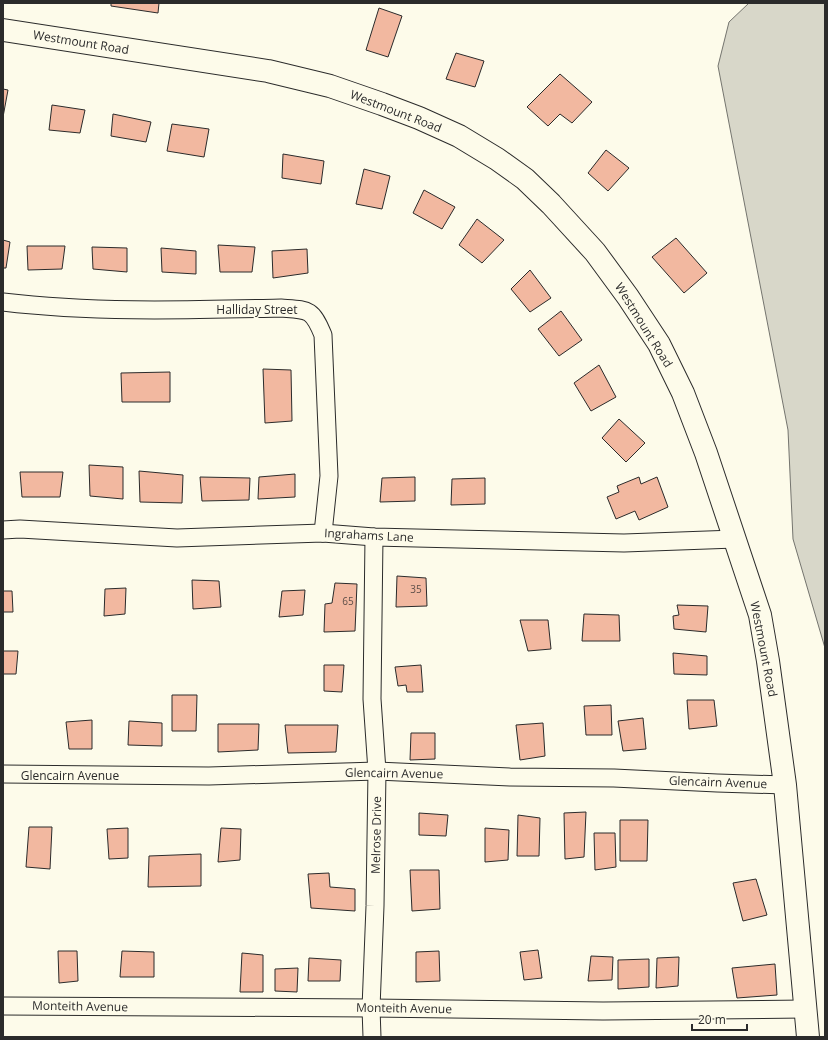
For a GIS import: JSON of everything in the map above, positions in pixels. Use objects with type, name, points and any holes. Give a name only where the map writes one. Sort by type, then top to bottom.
[{"type":"main road","name":"Westmount Road","points":[[3,30],[268,71],[330,86],[419,118],[459,136],[497,159],[525,179],[551,204],[595,252],[628,297],[658,344],[683,393],[706,453],[760,615],[768,661],[785,785],[808,1037]]},
{"type":"street","name":"Halliday Street","points":[[3,302],[105,309],[281,308],[306,310],[317,320],[323,335],[329,476],[324,533]]},
{"type":"street","name":"Ingrahams Lane","points":[[3,530],[177,538],[324,533],[374,537],[624,543],[735,539]]},
{"type":"street","name":"Melrose Drive","points":[[372,1037],[371,1008],[375,906],[377,771],[372,699],[374,537]]},
{"type":"street","name":"Glencairn Avenue","points":[[3,774],[209,776],[377,771],[785,785]]},
{"type":"street","name":"Monteith Avenue","points":[[3,1006],[603,1011],[805,1009]]},
{"type":"shaded area","points":[[749,3],[825,3],[825,648],[793,539],[788,430],[718,66],[729,22]]},
{"type":"building","points":[[111,3],[159,3],[158,13],[111,6]]},
{"type":"building","points":[[379,8],[402,16],[388,57],[366,50]]},
{"type":"building","points":[[456,53],[484,61],[475,87],[446,79]]},
{"type":"building","points":[[560,74],[592,102],[572,123],[560,114],[548,126],[527,107]]},
{"type":"building","points":[[3,89],[8,90],[3,117]]},
{"type":"building","points":[[52,105],[85,110],[80,133],[49,130]]},
{"type":"building","points":[[113,114],[151,122],[146,142],[111,136]]},
{"type":"building","points":[[172,124],[209,129],[204,157],[167,151]]},
{"type":"building","points":[[606,150],[629,168],[608,191],[588,173]]},
{"type":"building","points":[[283,154],[324,161],[321,184],[282,178]]},
{"type":"building","points":[[364,169],[390,176],[382,209],[356,204]]},
{"type":"building","points":[[424,190],[455,207],[442,229],[413,213]]},
{"type":"building","points":[[477,219],[504,240],[482,263],[459,245]]},
{"type":"building","points":[[676,238],[707,273],[684,293],[652,257]]},
{"type":"building","points":[[3,240],[10,242],[6,268],[3,268]]},
{"type":"building","points":[[218,245],[255,247],[252,272],[220,272]]},
{"type":"building","points":[[27,246],[65,246],[62,269],[28,270]]},
{"type":"building","points":[[92,247],[127,248],[127,272],[93,269]]},
{"type":"building","points":[[161,248],[196,251],[196,274],[162,272]]},
{"type":"building","points":[[307,249],[308,273],[273,278],[272,251]]},
{"type":"building","points":[[530,270],[551,298],[530,312],[511,289]]},
{"type":"building","points":[[561,311],[582,340],[559,356],[538,329]]},
{"type":"building","points":[[599,365],[616,397],[591,411],[574,383]]},
{"type":"building","points":[[263,369],[291,370],[292,421],[265,423]]},
{"type":"building","points":[[170,372],[170,402],[122,402],[121,373]]},
{"type":"building","points":[[619,419],[645,443],[626,462],[602,438]]},
{"type":"building","points":[[89,465],[123,467],[123,499],[90,496]]},
{"type":"building","points":[[139,471],[183,475],[182,503],[140,502]]},
{"type":"building","points":[[20,472],[63,472],[60,497],[22,497]]},
{"type":"building","points":[[295,474],[295,497],[258,499],[259,477]]},
{"type":"building","points":[[200,477],[250,478],[249,500],[202,501]]},
{"type":"building","points":[[415,477],[415,501],[380,502],[382,478]]},
{"type":"building","points":[[639,477],[641,484],[657,477],[668,507],[639,520],[635,511],[616,519],[607,497],[619,492],[617,486]]},
{"type":"building","points":[[485,478],[485,504],[451,505],[452,479]]},
{"type":"building","points":[[397,576],[426,578],[427,606],[396,607]]},
{"type":"building","points":[[192,580],[219,581],[221,607],[193,609]]},
{"type":"building","points":[[335,583],[357,584],[355,631],[324,632],[325,604],[332,603]]},
{"type":"building","points":[[126,588],[125,614],[104,616],[105,589]]},
{"type":"building","points":[[305,590],[303,615],[279,617],[282,591]]},
{"type":"building","points":[[3,591],[12,591],[13,612],[3,612]]},
{"type":"building","points":[[677,605],[708,606],[706,632],[674,629],[673,616],[679,615]]},
{"type":"building","points":[[584,614],[619,615],[620,641],[582,641]]},
{"type":"building","points":[[520,620],[548,620],[551,649],[528,651]]},
{"type":"building","points":[[3,651],[18,651],[16,674],[3,674]]},
{"type":"building","points":[[673,653],[707,656],[707,675],[674,674]]},
{"type":"building","points":[[324,665],[344,665],[342,692],[324,691]]},
{"type":"building","points":[[421,665],[423,692],[407,692],[406,685],[398,686],[395,667]]},
{"type":"building","points":[[172,695],[197,695],[196,731],[172,731]]},
{"type":"building","points":[[687,700],[714,700],[717,726],[689,729]]},
{"type":"building","points":[[611,705],[612,735],[586,735],[584,706]]},
{"type":"building","points":[[643,718],[646,749],[623,751],[618,721]]},
{"type":"building","points":[[92,720],[92,749],[69,749],[66,722]]},
{"type":"building","points":[[129,721],[162,723],[162,746],[128,745]]},
{"type":"building","points":[[543,723],[545,756],[520,760],[516,725]]},
{"type":"building","points":[[218,724],[259,724],[258,750],[218,752]]},
{"type":"building","points":[[285,725],[338,725],[336,752],[288,753]]},
{"type":"building","points":[[411,733],[435,733],[435,759],[410,760]]},
{"type":"building","points":[[586,812],[584,857],[565,859],[564,813]]},
{"type":"building","points":[[419,813],[448,815],[446,836],[419,835]]},
{"type":"building","points":[[518,815],[540,818],[539,856],[517,856]]},
{"type":"building","points":[[620,820],[648,820],[647,861],[620,861]]},
{"type":"building","points":[[29,827],[52,827],[50,869],[26,867]]},
{"type":"building","points":[[128,828],[128,858],[109,859],[107,829]]},
{"type":"building","points":[[221,828],[241,829],[240,860],[218,862]]},
{"type":"building","points":[[485,828],[509,830],[508,860],[485,862]]},
{"type":"building","points":[[594,833],[615,833],[616,867],[595,870]]},
{"type":"building","points":[[201,854],[201,886],[148,887],[149,856]]},
{"type":"building","points":[[410,870],[439,870],[440,909],[412,911]]},
{"type":"building","points":[[329,873],[330,887],[355,889],[355,911],[311,908],[308,874]]},
{"type":"building","points":[[756,879],[767,915],[743,921],[733,883]]},
{"type":"building","points":[[538,950],[542,978],[524,980],[520,952]]},
{"type":"building","points":[[58,951],[77,951],[78,981],[59,983]]},
{"type":"building","points":[[122,951],[154,952],[154,977],[120,977]]},
{"type":"building","points":[[439,951],[440,981],[416,982],[416,952]]},
{"type":"building","points":[[242,953],[263,955],[263,992],[240,992]]},
{"type":"building","points":[[591,956],[613,957],[612,980],[588,981]]},
{"type":"building","points":[[679,957],[678,986],[656,988],[657,958]]},
{"type":"building","points":[[309,958],[341,960],[340,981],[308,981]]},
{"type":"building","points":[[649,959],[649,987],[618,989],[618,960]]},
{"type":"building","points":[[775,964],[777,995],[737,998],[732,968]]},
{"type":"building","points":[[298,968],[297,992],[275,991],[275,969]]}]
